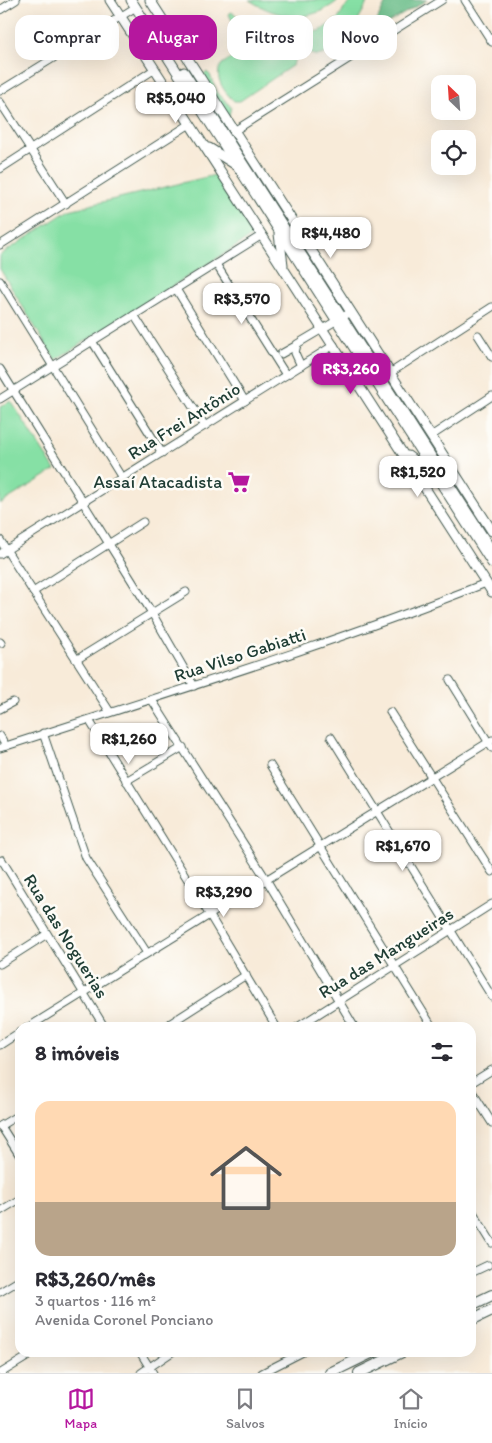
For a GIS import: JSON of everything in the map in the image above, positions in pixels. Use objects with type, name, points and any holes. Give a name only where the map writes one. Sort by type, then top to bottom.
[{"type":"highway","points":[[476,1303],[492,1295]]},
{"type":"highway","points":[[476,1318],[492,1310]]},
{"type":"highway","points":[[330,1373],[363,1357]]},
{"type":"highway","points":[[359,1373],[392,1357]]},
{"type":"main road","points":[[110,0],[492,592]]},
{"type":"main road","points":[[150,0],[492,531]]},
{"type":"main road","points":[[135,2],[145,15]]},
{"type":"main road","points":[[135,2],[236,165],[339,319]]},
{"type":"main road","points":[[176,60],[339,319],[389,391],[492,551]]},
{"type":"main road","points":[[187,60],[192,65]]},
{"type":"main road","points":[[204,146],[236,165]]},
{"type":"main road","points":[[279,231],[284,270]]},
{"type":"main road","points":[[352,339],[364,364],[492,563]]},
{"type":"main road","points":[[362,389],[364,364]]},
{"type":"main road","points":[[389,391],[424,425]]},
{"type":"main road","points":[[402,452],[439,481]]},
{"type":"street","points":[[0,10],[16,0]]},
{"type":"street","points":[[234,131],[442,0]]},
{"type":"street","points":[[465,0],[492,42]]},
{"type":"street","points":[[0,91],[121,16],[135,2]]},
{"type":"street","points":[[0,168],[155,69]]},
{"type":"street","points":[[0,102],[66,204]]},
{"type":"street","points":[[0,245],[190,124]]},
{"type":"street","points":[[0,399],[262,236]]},
{"type":"street","points":[[216,264],[286,375]]},
{"type":"street","points":[[0,281],[122,478]]},
{"type":"street","points":[[176,289],[245,401]]},
{"type":"street","points":[[390,372],[492,307]]},
{"type":"street","points":[[281,354],[324,330],[351,312]]},
{"type":"street","points":[[134,315],[205,426]]},
{"type":"street","points":[[478,335],[492,357]]},
{"type":"street","points":[[92,341],[162,453]]},
{"type":"street","points":[[297,344],[295,353],[301,366]]},
{"type":"street","name":"Rua Frei Antônio","points":[[3,552],[334,346]]},
{"type":"street","points":[[0,369],[152,612],[194,686]]},
{"type":"street","points":[[430,436],[492,396]]},
{"type":"street","points":[[34,592],[143,522]]},
{"type":"street","points":[[0,540],[3,552],[34,592],[110,712]]},
{"type":"street","name":"Rua Vilso Gabiatti","points":[[3,747],[281,658],[489,586]]},
{"type":"street","points":[[76,660],[186,592]]},
{"type":"street","points":[[36,1022],[377,811],[491,744],[450,680]]},
{"type":"street","points":[[152,700],[266,879],[351,1022]]},
{"type":"street","points":[[0,710],[13,702]]},
{"type":"street","points":[[390,712],[492,872]]},
{"type":"street","points":[[89,720],[210,914],[273,1022]]},
{"type":"street","points":[[43,734],[86,858],[146,953]]},
{"type":"street","points":[[0,736],[3,747]]},
{"type":"street","points":[[331,737],[492,997]]},
{"type":"street","points":[[126,781],[183,747]]},
{"type":"street","points":[[270,765],[319,847],[429,1022]]},
{"type":"street","name":"Rua das Noguerias","points":[[1,861],[101,1022]]},
{"type":"street","name":"Rua das Mangueiras","points":[[305,1022],[492,904]]},
{"type":"street","points":[[0,964],[47,934]]},
{"type":"street","points":[[172,1022],[246,975]]},
{"type":"street","points":[[0,1045],[15,1035]]},
{"type":"street","points":[[476,1080],[492,1070]]},
{"type":"street","points":[[476,1098],[492,1123]]},
{"type":"street","points":[[15,1117],[1,1126],[15,1148]]},
{"type":"street","points":[[0,1211],[15,1202]]},
{"type":"street","points":[[476,1218],[492,1243]]},
{"type":"street","points":[[476,1271],[488,1265]]},
{"type":"street","points":[[0,1292],[15,1283]]},
{"type":"street","points":[[1,1373],[27,1357]]},
{"type":"street","points":[[143,1357],[151,1370]]},
{"type":"street","points":[[141,1373],[151,1370],[166,1357]]},
{"type":"street","points":[[262,1373],[293,1357]]},
{"type":"green space","points":[[249,0],[339,0],[328,8],[310,15],[283,15]]},
{"type":"green space","points":[[353,0],[368,0],[361,15],[340,15],[344,8]]},
{"type":"green space","points":[[387,0],[427,0],[397,18],[397,15],[380,15]]},
{"type":"green space","points":[[323,29],[323,54],[313,55],[313,32]]},
{"type":"green space","points":[[228,60],[294,60],[293,65],[240,101],[234,101],[221,84],[218,74],[222,64]]},
{"type":"green space","points":[[207,72],[217,92],[231,107],[228,119],[224,123],[221,123],[195,82]]},
{"type":"green space","points":[[215,175],[254,235],[55,360],[0,269],[0,255],[69,210]]},
{"type":"green space","points":[[11,401],[55,470],[0,504],[0,407]]},
{"type":"place","name":"Assaí Atacadista","points":[[239,482]]}]
